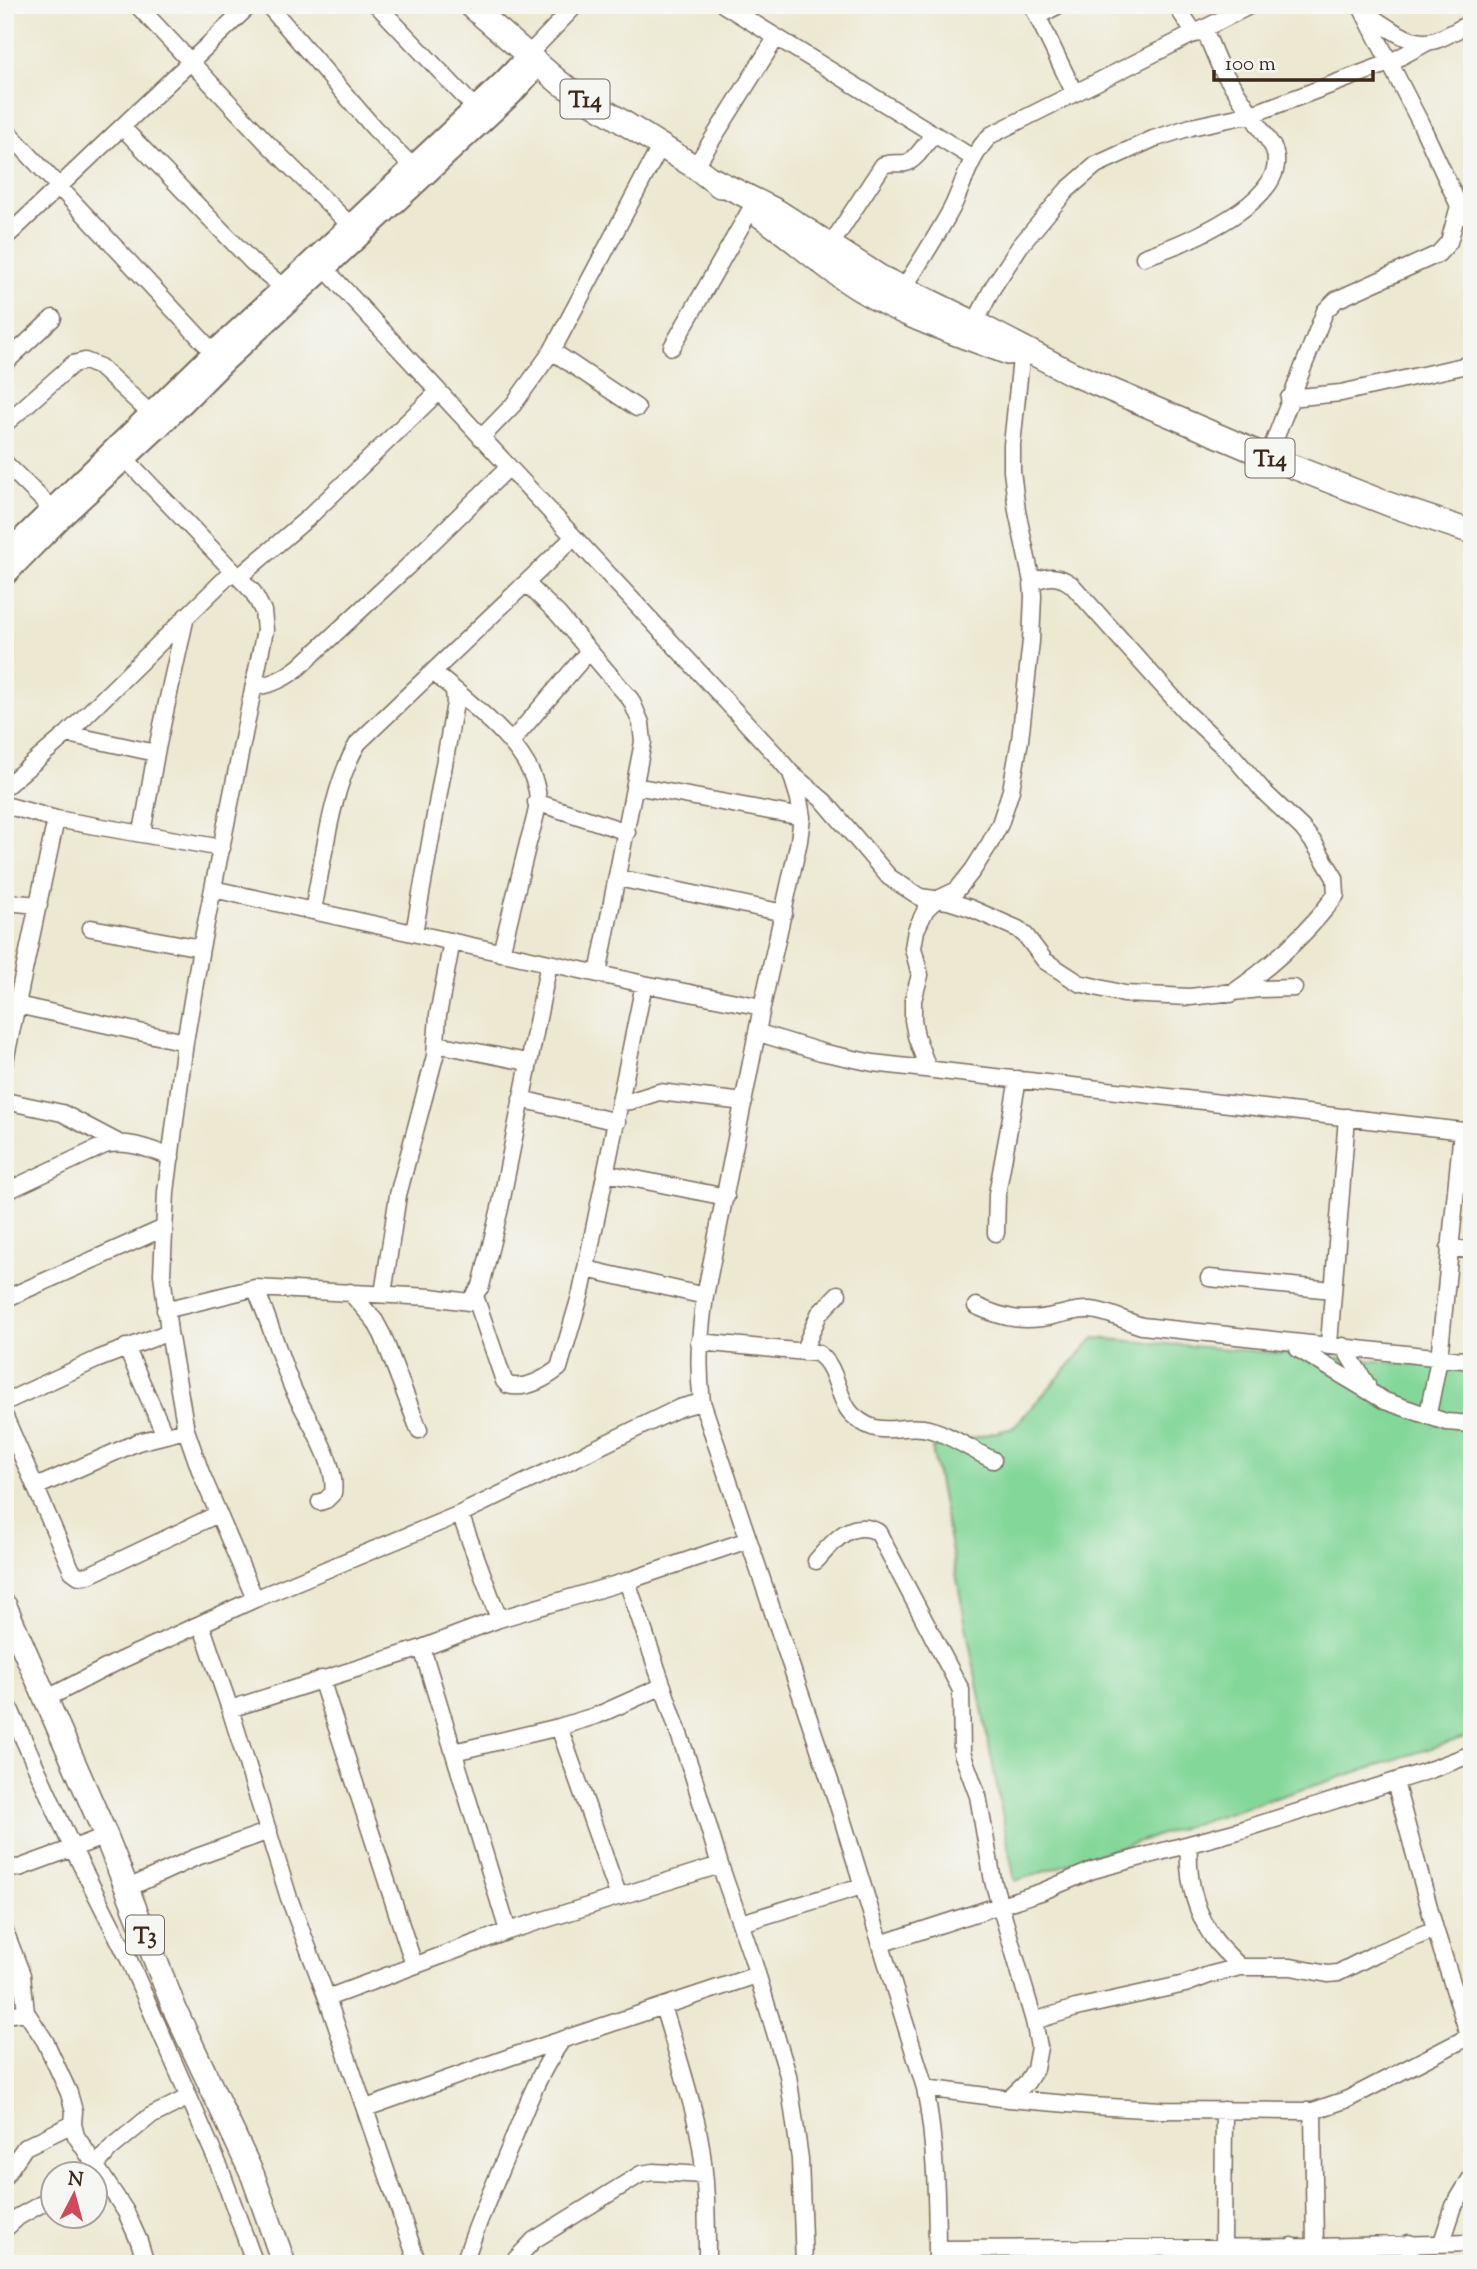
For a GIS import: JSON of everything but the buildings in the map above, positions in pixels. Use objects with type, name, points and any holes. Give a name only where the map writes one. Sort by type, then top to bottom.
[{"type":"highway","name":"T14","points":[[470,5],[560,83],[753,205],[823,265],[862,291],[905,314],[1021,358],[1071,373]]},
{"type":"highway","name":"T14","points":[[753,205],[793,220],[857,264],[1071,373],[1268,457],[1391,505],[1472,532]]},
{"type":"highway","name":"T3","points":[[5,1606],[106,1836],[176,2012],[253,2175],[285,2264]]},
{"type":"main road","points":[[5,554],[52,509],[120,452],[162,426],[321,264],[350,225],[474,107],[533,60]]},
{"type":"main road","points":[[5,576],[120,452],[150,413],[283,287],[321,264],[359,235],[513,94],[533,60]]},
{"type":"street","points":[[137,5],[190,63],[350,225]]},
{"type":"street","points":[[5,238],[250,5]]},
{"type":"street","points":[[268,5],[374,128],[412,166]]},
{"type":"street","points":[[377,5],[474,107]]},
{"type":"street","points":[[533,60],[544,39],[571,11],[552,5]]},
{"type":"street","points":[[724,5],[973,158]]},
{"type":"street","points":[[1059,5],[1035,11],[1074,92]]},
{"type":"street","points":[[1144,257],[1202,234],[1249,204],[1259,196],[1277,161],[1276,153],[1200,31],[1175,5]]},
{"type":"street","points":[[904,289],[943,224],[973,158],[991,135],[1251,5]]},
{"type":"street","points":[[1361,8],[1413,40],[1428,42]]},
{"type":"street","points":[[1361,8],[1420,122],[1459,206],[1472,222]]},
{"type":"street","points":[[975,323],[993,286],[1020,246],[1067,190],[1108,158],[1191,127],[1252,114],[1389,63],[1472,22]]},
{"type":"street","points":[[703,172],[776,38]]},
{"type":"street","points":[[122,127],[252,262],[283,287]]},
{"type":"street","points":[[5,130],[213,352]]},
{"type":"street","points":[[830,246],[883,165],[907,163],[912,160],[934,134]]},
{"type":"street","points":[[481,438],[513,405],[552,351],[660,146]]},
{"type":"street","points":[[672,347],[753,205]]},
{"type":"street","points":[[1268,457],[1325,311],[1336,300],[1438,254],[1449,242],[1459,206]]},
{"type":"street","points":[[321,264],[747,722],[791,773],[825,803],[889,877],[914,894],[970,908],[1018,929],[1045,961],[1067,976],[1096,989],[1136,995],[1196,997],[1259,989],[1294,988]]},
{"type":"street","points":[[5,363],[53,318]]},
{"type":"street","points":[[552,351],[637,408]]},
{"type":"street","points":[[928,1069],[913,1020],[913,1000],[920,975],[913,948],[919,922],[926,909],[936,900],[953,893],[974,870],[1004,814],[1015,774],[1020,740],[1031,641],[1032,582],[1017,512],[1012,471],[1021,358]]},
{"type":"street","points":[[5,424],[72,364],[85,360],[100,368],[150,413]]},
{"type":"street","points":[[1289,398],[1341,393],[1472,364]]},
{"type":"street","points":[[5,787],[67,734],[186,616],[309,517],[438,391]]},
{"type":"street","points":[[120,452],[253,592],[263,611],[265,630],[255,687],[201,948],[185,1042],[171,1157],[162,1274],[186,1430],[201,1473],[255,1599]]},
{"type":"street","points":[[5,463],[52,509]]},
{"type":"street","points":[[255,687],[285,679],[299,667],[508,468]]},
{"type":"street","points":[[313,911],[339,785],[348,760],[358,743],[573,538]]},
{"type":"street","points":[[1032,582],[1054,576],[1065,579],[1072,585],[1186,712],[1233,756],[1265,793],[1302,828],[1335,878],[1336,895],[1309,926],[1283,952],[1231,994]]},
{"type":"street","points":[[526,583],[558,614],[631,700],[641,723],[643,742],[598,974]]},
{"type":"street","points":[[142,833],[156,753],[186,616]]},
{"type":"street","points":[[511,742],[544,707],[589,651]]},
{"type":"street","points":[[433,672],[511,742],[531,773],[537,792],[537,803],[501,953]]},
{"type":"street","points":[[414,933],[455,704],[454,690]]},
{"type":"street","points":[[67,734],[156,753]]},
{"type":"street","points":[[791,773],[802,817],[705,1296],[699,1342],[699,1380],[702,1402],[837,1802],[925,2088],[934,2171],[937,2257],[1223,2247],[1472,2243]]},
{"type":"street","points":[[635,786],[802,817]]},
{"type":"street","points":[[537,803],[626,832]]},
{"type":"street","points":[[5,805],[56,819],[222,848]]},
{"type":"street","points":[[5,1061],[56,819]]},
{"type":"street","points":[[618,878],[783,913]]},
{"type":"street","points":[[213,889],[598,974],[762,1007]]},
{"type":"street","points":[[5,902],[39,905]]},
{"type":"street","points":[[91,928],[201,948]]},
{"type":"street","points":[[383,1294],[397,1195],[430,1082],[437,1044],[438,1016],[452,941]]},
{"type":"street","points":[[166,1310],[255,1288],[383,1294],[469,1302],[481,1286],[500,1208],[527,1062],[549,963]]},
{"type":"street","points":[[475,1296],[504,1381],[512,1387],[539,1382],[559,1368],[586,1269],[645,984]]},
{"type":"street","points":[[17,1005],[185,1042]]},
{"type":"street","points":[[759,1033],[821,1052],[873,1063],[1467,1132],[1449,1248],[1439,1359],[1428,1414]]},
{"type":"street","points":[[437,1044],[527,1062]]},
{"type":"street","points":[[996,1233],[997,1194],[1018,1079]]},
{"type":"street","points":[[621,1102],[659,1092],[744,1102]]},
{"type":"street","points":[[521,1099],[617,1122]]},
{"type":"street","points":[[5,1101],[62,1113],[117,1142],[171,1157]]},
{"type":"street","points":[[1347,1117],[1333,1290],[1336,1345],[1373,1392]]},
{"type":"street","points":[[5,1192],[105,1145],[117,1142]]},
{"type":"street","points":[[606,1172],[726,1197]]},
{"type":"street","points":[[5,1299],[164,1228]]},
{"type":"street","points":[[1449,1248],[1472,1251]]},
{"type":"street","points":[[586,1269],[705,1296]]},
{"type":"street","points":[[1209,1278],[1333,1290]]},
{"type":"street","points":[[255,1288],[272,1326],[292,1387],[332,1473],[333,1493],[320,1502]]},
{"type":"street","points":[[350,1292],[375,1321],[383,1336],[419,1430]]},
{"type":"street","points":[[803,1352],[819,1314],[838,1294]]},
{"type":"street","points":[[976,1306],[1007,1319],[1056,1316],[1090,1310],[1105,1312],[1142,1326],[1472,1361]]},
{"type":"street","points":[[5,1402],[126,1347],[169,1332]]},
{"type":"street","points":[[699,1342],[821,1355],[850,1412],[856,1418],[880,1430],[923,1428],[946,1436],[993,1460]]},
{"type":"street","points":[[126,1347],[165,1435]]},
{"type":"street","points":[[1298,1349],[1401,1408],[1428,1414],[1446,1422],[1472,1424]]},
{"type":"street","points":[[46,1699],[119,1661],[255,1599],[460,1514],[680,1409],[702,1402]]},
{"type":"street","points":[[5,1417],[72,1571],[79,1576],[89,1575],[218,1514]]},
{"type":"street","points":[[36,1488],[138,1443],[186,1430]]},
{"type":"street","points":[[460,1514],[499,1619]]},
{"type":"street","points":[[816,1561],[838,1537],[857,1527],[878,1532],[961,1690],[962,1753],[978,1796],[986,1851],[1039,2047],[1035,2069],[1027,2082],[1009,2099]]},
{"type":"street","points":[[230,1709],[422,1648],[499,1619],[748,1541]]},
{"type":"street","points":[[627,1581],[693,1775],[788,2075],[800,2159],[804,2264]]},
{"type":"street","points":[[201,1624],[289,1898],[366,2108],[418,2264]]},
{"type":"street","points":[[422,1648],[508,1931]]},
{"type":"street","points":[[321,1679],[414,1965]]},
{"type":"street","points":[[454,1752],[598,1715],[663,1686]]},
{"type":"street","points":[[5,1698],[72,1847],[129,1960],[220,2168],[255,2264]]},
{"type":"street","points":[[559,1727],[619,1897]]},
{"type":"street","points":[[880,1944],[1041,1892],[1093,1870],[1189,1845],[1395,1782],[1472,1754]]},
{"type":"street","points":[[925,2088],[1009,2099],[1162,2110],[1313,2110],[1348,2099],[1470,2036],[1434,1929],[1395,1782]]},
{"type":"street","points":[[126,1889],[194,1858],[269,1831]]},
{"type":"street","points":[[7,1870],[106,1836]]},
{"type":"street","points":[[1189,1845],[1189,1881],[1195,1902],[1213,1938],[1240,1967]]},
{"type":"street","points":[[327,1998],[508,1931],[720,1865]]},
{"type":"street","points":[[741,1923],[862,1886]]},
{"type":"street","points":[[1034,2021],[1076,2008],[1158,1991],[1240,1967],[1291,1967],[1328,1974],[1338,1973],[1434,1929]]},
{"type":"street","points":[[5,1931],[22,1975],[26,2012],[56,2062],[72,2104],[76,2136],[88,2160]]},
{"type":"street","points":[[366,2108],[757,1975]]},
{"type":"street","points":[[663,2006],[698,2128],[704,2175],[707,2264]]},
{"type":"street","points":[[5,2014],[26,2012]]},
{"type":"street","points":[[464,2264],[530,2093],[545,2064],[562,2040]]},
{"type":"street","points":[[102,2160],[110,2149],[149,2117],[189,2097]]},
{"type":"street","points":[[1223,2247],[1224,2110]]},
{"type":"street","points":[[1313,2110],[1315,2246]]},
{"type":"street","points":[[5,2176],[25,2147],[73,2124]]},
{"type":"street","points":[[511,2264],[534,2240],[642,2174],[653,2172],[704,2175]]},
{"type":"street","points":[[1442,2242],[1454,2206],[1472,2176]]},
{"type":"street","points":[[108,2190],[126,2212],[146,2264]]},
{"type":"street","points":[[5,2229],[18,2217],[38,2206]]},
{"type":"street","points":[[1409,2243],[1410,2264]]},
{"type":"street","points":[[1292,2246],[1292,2264]]},
{"type":"green space","points":[[1094,1338],[1472,1369],[1472,1735],[1015,1881],[932,1448],[1013,1428]]}]
